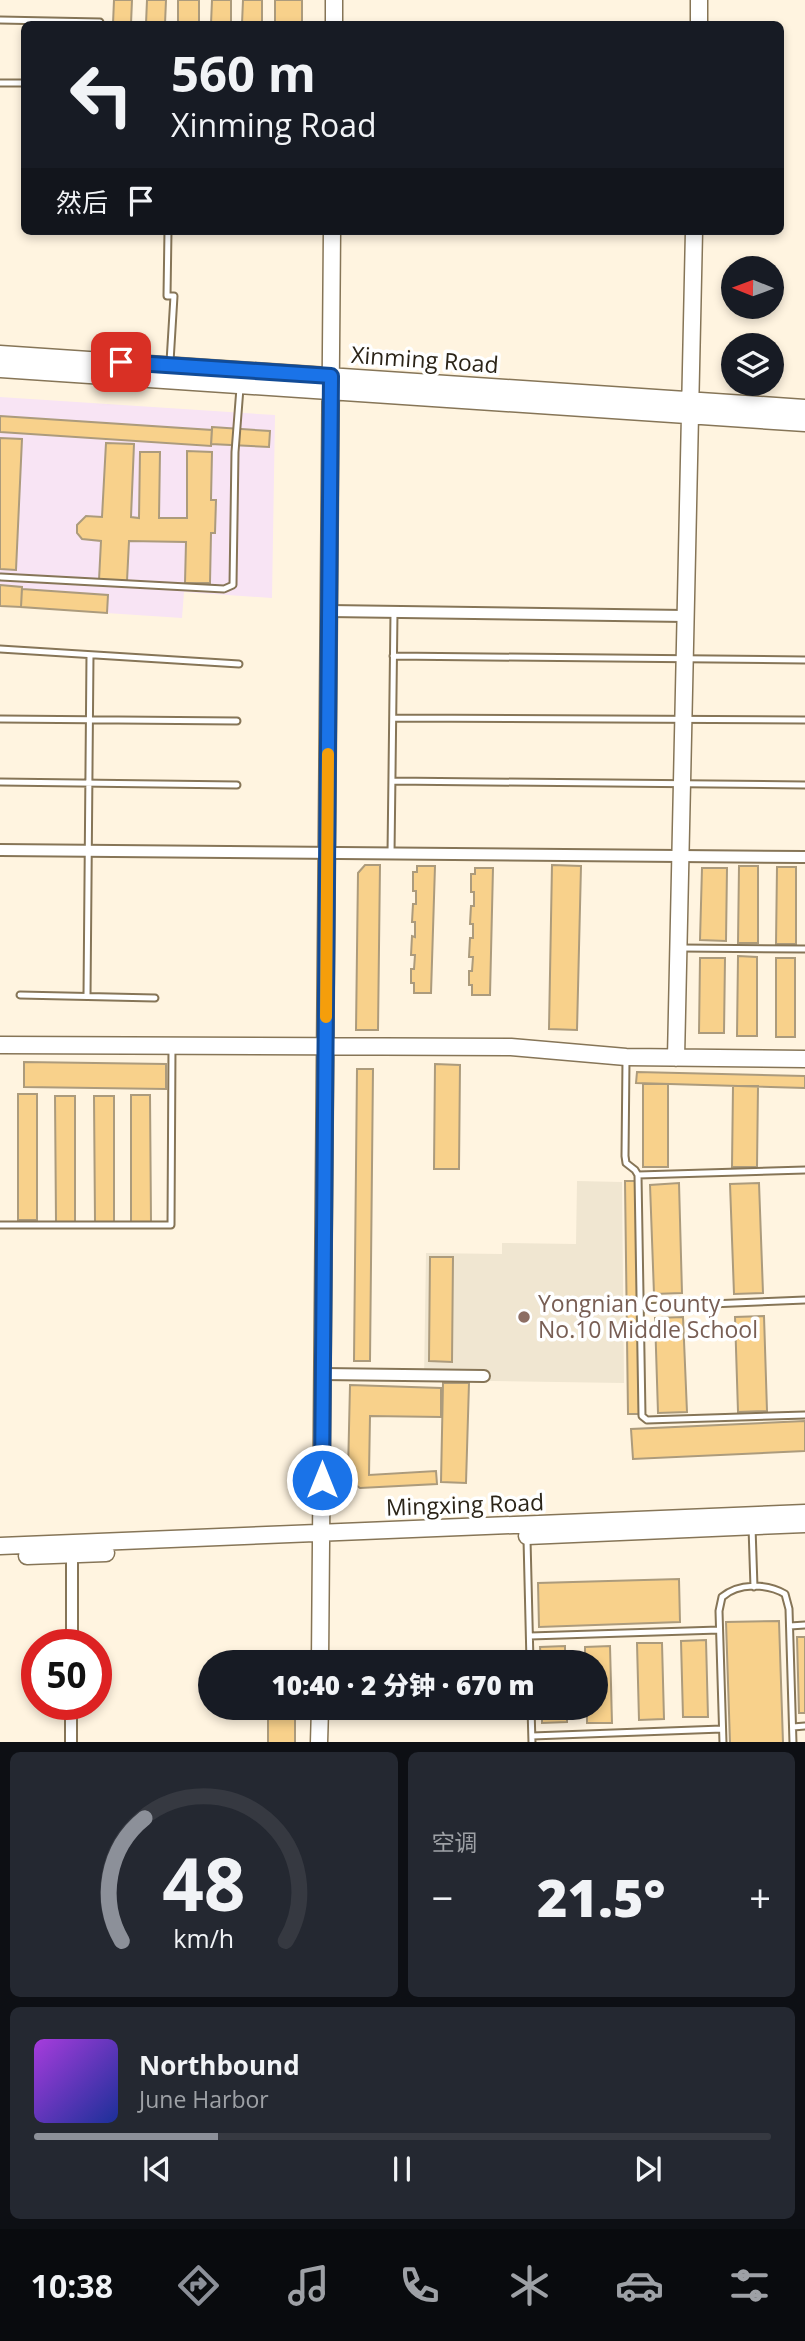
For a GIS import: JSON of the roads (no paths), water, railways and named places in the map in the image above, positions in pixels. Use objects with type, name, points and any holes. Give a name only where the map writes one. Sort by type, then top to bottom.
[{"type":"street","points":[[334,0],[334,21]]},
{"type":"street","points":[[699,0],[699,21]]},
{"type":"street","points":[[320,1650],[332,235]]},
{"type":"street","points":[[676,1058],[694,235]]},
{"type":"street","name":"Xinming Road","points":[[0,354],[170,365],[331,384],[690,408],[805,423]]},
{"type":"street","name":"Xinming Road","points":[[0,369],[241,385],[331,384]]},
{"type":"street","name":"Xinming Road","points":[[690,408],[805,408]]},
{"type":"street","points":[[329,611],[685,616]]},
{"type":"street","points":[[0,850],[805,857]]},
{"type":"street","points":[[0,1045],[511,1047],[626,1057],[805,1059]]},
{"type":"street","points":[[323,1374],[484,1376]]},
{"type":"street","name":"Mingxing Road","points":[[0,1557],[805,1513]]},
{"type":"street","name":"Mingxing Road","points":[[0,1546],[527,1536],[805,1524]]},
{"type":"street","points":[[72,1554],[72,1629]]},
{"type":"street","points":[[71,1720],[71,1742]]},
{"type":"street","points":[[319,1742],[320,1720]]},
{"type":"lane","points":[[0,20],[50,21]]},
{"type":"lane","points":[[0,83],[21,83]]},
{"type":"lane","points":[[169,235],[167,296],[174,296],[170,365]]},
{"type":"lane","points":[[1,577],[224,589],[233,586],[235,452],[241,385]]},
{"type":"lane","points":[[391,854],[394,613]]},
{"type":"lane","points":[[0,649],[239,664]]},
{"type":"lane","points":[[87,996],[90,655]]},
{"type":"lane","points":[[393,656],[805,660]]},
{"type":"lane","points":[[393,718],[805,720]]},
{"type":"lane","points":[[0,719],[237,720]]},
{"type":"lane","points":[[392,781],[805,785]]},
{"type":"lane","points":[[0,782],[237,785]]},
{"type":"lane","points":[[678,947],[805,950]]},
{"type":"lane","points":[[20,995],[155,998]]},
{"type":"lane","points":[[0,1225],[171,1225],[172,1046]]},
{"type":"lane","points":[[626,1057],[625,1156],[626,1163],[638,1175],[642,1416],[647,1420],[805,1415]]},
{"type":"lane","points":[[638,1175],[805,1170]]},
{"type":"lane","points":[[640,1307],[805,1300]]},
{"type":"lane","points":[[752,1527],[754,1587]]},
{"type":"lane","points":[[527,1536],[530,1650]]},
{"type":"lane","points":[[723,1742],[719,1630],[722,1597],[734,1589],[754,1587],[776,1588],[785,1594],[789,1609],[793,1742]]},
{"type":"lane","points":[[790,1626],[805,1625]]},
{"type":"lane","points":[[530,1636],[719,1630]]},
{"type":"lane","points":[[531,1720],[532,1739],[722,1728]]},
{"type":"lane","points":[[793,1727],[805,1726]]},
{"type":"place","name":"Yongnian County No.10 Middle School","points":[[524,1317]]}]
